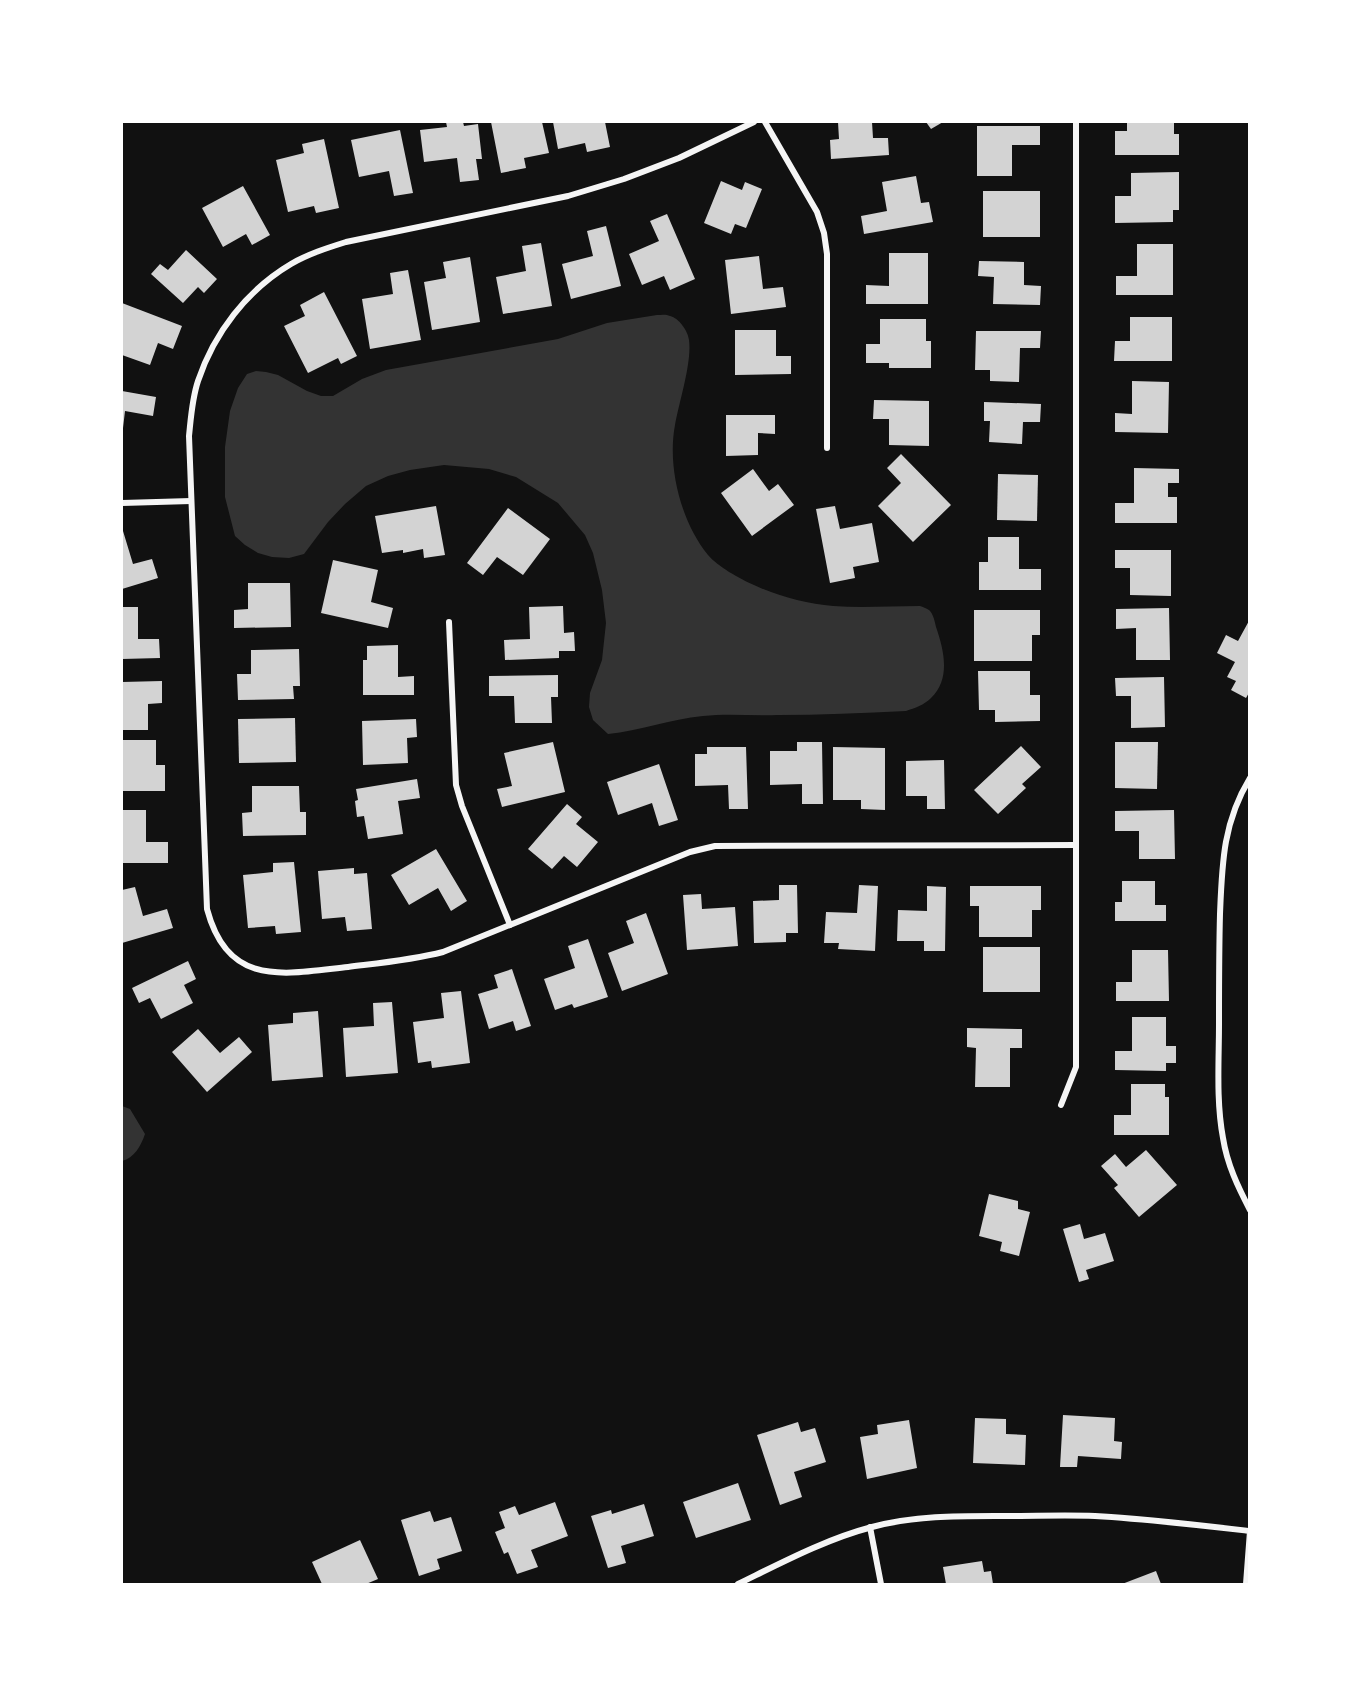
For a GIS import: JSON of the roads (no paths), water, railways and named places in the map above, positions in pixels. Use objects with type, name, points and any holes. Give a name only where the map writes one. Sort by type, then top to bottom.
[{"type":"street","points":[[754,122],[679,158],[624,179],[568,196],[346,242],[319,251],[290,265],[264,283],[243,303],[225,326],[209,354],[198,382],[189,436],[207,909],[211,926],[219,941],[244,964],[263,971],[290,973],[419,958],[443,952],[690,852],[715,846],[1076,845]]},
{"type":"street","points":[[765,122],[817,212],[824,233],[827,254],[827,448]]},
{"type":"street","points":[[1061,1105],[1076,1067],[1076,122]]},
{"type":"street","points":[[122,503],[190,501]]},
{"type":"street","points":[[449,622],[456,785],[462,806],[510,925]]},
{"type":"street","points":[[1250,778],[1231,818],[1223,849],[1219,947],[1220,1119],[1232,1174],[1250,1210]]},
{"type":"street","points":[[738,1584],[813,1549],[870,1527],[922,1518],[1093,1516],[1177,1522],[1250,1531],[1246,1584]]},
{"type":"street","points":[[870,1527],[881,1584]]}]
